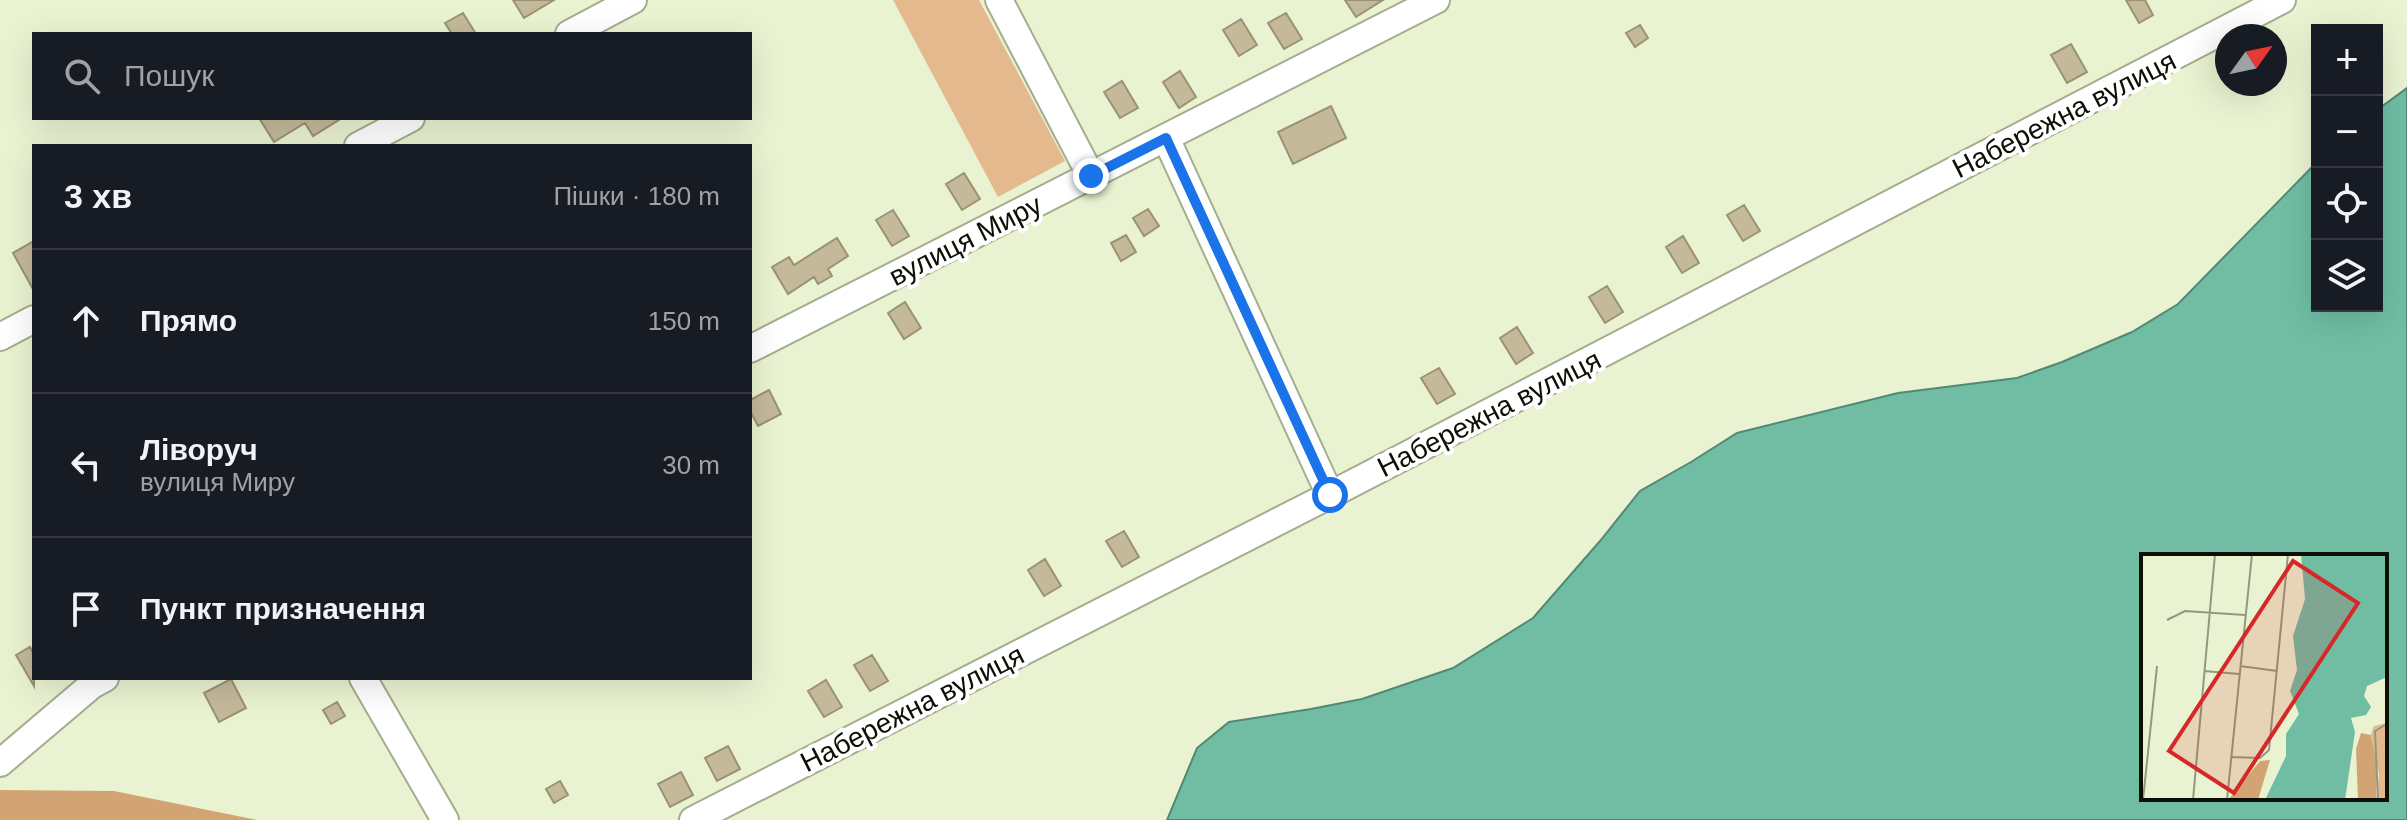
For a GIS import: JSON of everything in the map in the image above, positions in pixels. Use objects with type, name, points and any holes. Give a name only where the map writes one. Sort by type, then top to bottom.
[{"type":"street","points":[[573,32],[633,0]]},
{"type":"street","points":[[999,0],[1091,176]]},
{"type":"street","name":"вулиця Миру","points":[[752,348],[1436,0]]},
{"type":"street","name":"Набережна вулиця","points":[[693,820],[1330,495],[2282,0]]},
{"type":"street","points":[[362,144],[407,120]]},
{"type":"street","points":[[1166,138],[1330,495]]},
{"type":"street","points":[[0,337],[32,320]]},
{"type":"street","points":[[364,680],[445,820]]},
{"type":"street","points":[[0,763],[98,681]]},
{"type":"shaded area","points":[[893,0],[979,0],[1065,161],[998,197]]},
{"type":"shaded area","points":[[0,790],[114,791],[257,820],[0,820]]},
{"type":"water","points":[[2407,88],[2407,820],[1167,820],[1197,748],[1229,722],[1362,699],[1453,668],[1533,618],[1640,491],[1737,433],[1898,393],[2017,378],[2132,332],[2178,304],[2311,168],[2311,312],[2383,312],[2383,106]]},
{"type":"building","points":[[513,0],[554,0],[524,18]]},
{"type":"building","points":[[1345,0],[1383,0],[1356,17]]},
{"type":"building","points":[[2126,0],[2145,0],[2153,15],[2139,23]]},
{"type":"building","points":[[463,13],[475,32],[451,32],[445,23]]},
{"type":"building","points":[[1286,13],[1302,39],[1284,49],[1268,23]]},
{"type":"building","points":[[1241,19],[1257,45],[1239,56],[1223,30]]},
{"type":"building","points":[[1640,25],[1648,38],[1635,47],[1626,33]]},
{"type":"building","points":[[2071,44],[2087,72],[2067,83],[2051,55]]},
{"type":"building","points":[[1180,71],[1196,97],[1179,108],[1163,82]]},
{"type":"building","points":[[1122,81],[1138,108],[1120,118],[1104,92]]},
{"type":"building","points":[[1331,106],[1346,138],[1293,164],[1278,132]]},
{"type":"building","points":[[260,120],[339,120],[313,136],[305,123],[274,142]]},
{"type":"building","points":[[964,173],[980,199],[962,210],[946,184]]},
{"type":"building","points":[[1744,205],[1760,231],[1743,241],[1727,215]]},
{"type":"building","points":[[1148,209],[1159,226],[1144,236],[1133,218]]},
{"type":"building","points":[[893,210],[909,236],[892,246],[876,220]]},
{"type":"building","points":[[1126,235],[1136,252],[1121,261],[1111,243]]},
{"type":"building","points":[[1683,236],[1699,263],[1682,273],[1666,247]]},
{"type":"building","points":[[837,238],[848,256],[828,269],[832,276],[818,284],[814,277],[788,294],[772,267],[789,257],[794,265]]},
{"type":"building","points":[[32,242],[32,287],[13,253]]},
{"type":"building","points":[[1607,286],[1623,312],[1605,323],[1589,297]]},
{"type":"building","points":[[905,302],[921,328],[904,339],[888,313]]},
{"type":"building","points":[[1517,327],[1533,353],[1516,364],[1500,338]]},
{"type":"building","points":[[1439,368],[1455,394],[1437,404],[1421,378]]},
{"type":"building","points":[[769,390],[781,414],[758,426],[752,415],[752,399]]},
{"type":"building","points":[[1124,531],[1139,557],[1122,567],[1106,541]]},
{"type":"building","points":[[1045,559],[1061,586],[1044,596],[1028,570]]},
{"type":"building","points":[[30,647],[34,686],[16,655]]},
{"type":"building","points":[[872,655],[888,681],[870,691],[854,665]]},
{"type":"building","points":[[232,680],[246,708],[219,722],[204,693]]},
{"type":"building","points":[[826,680],[842,707],[824,717],[808,691]]},
{"type":"building","points":[[337,702],[345,716],[331,724],[323,710]]},
{"type":"building","points":[[728,746],[740,769],[717,781],[705,758]]},
{"type":"building","points":[[681,772],[693,795],[670,807],[658,784]]},
{"type":"building","points":[[560,781],[568,795],[554,803],[546,789]]},
{"type":"route","points":[[1091,176],[1166,138],[1330,495]]}]
